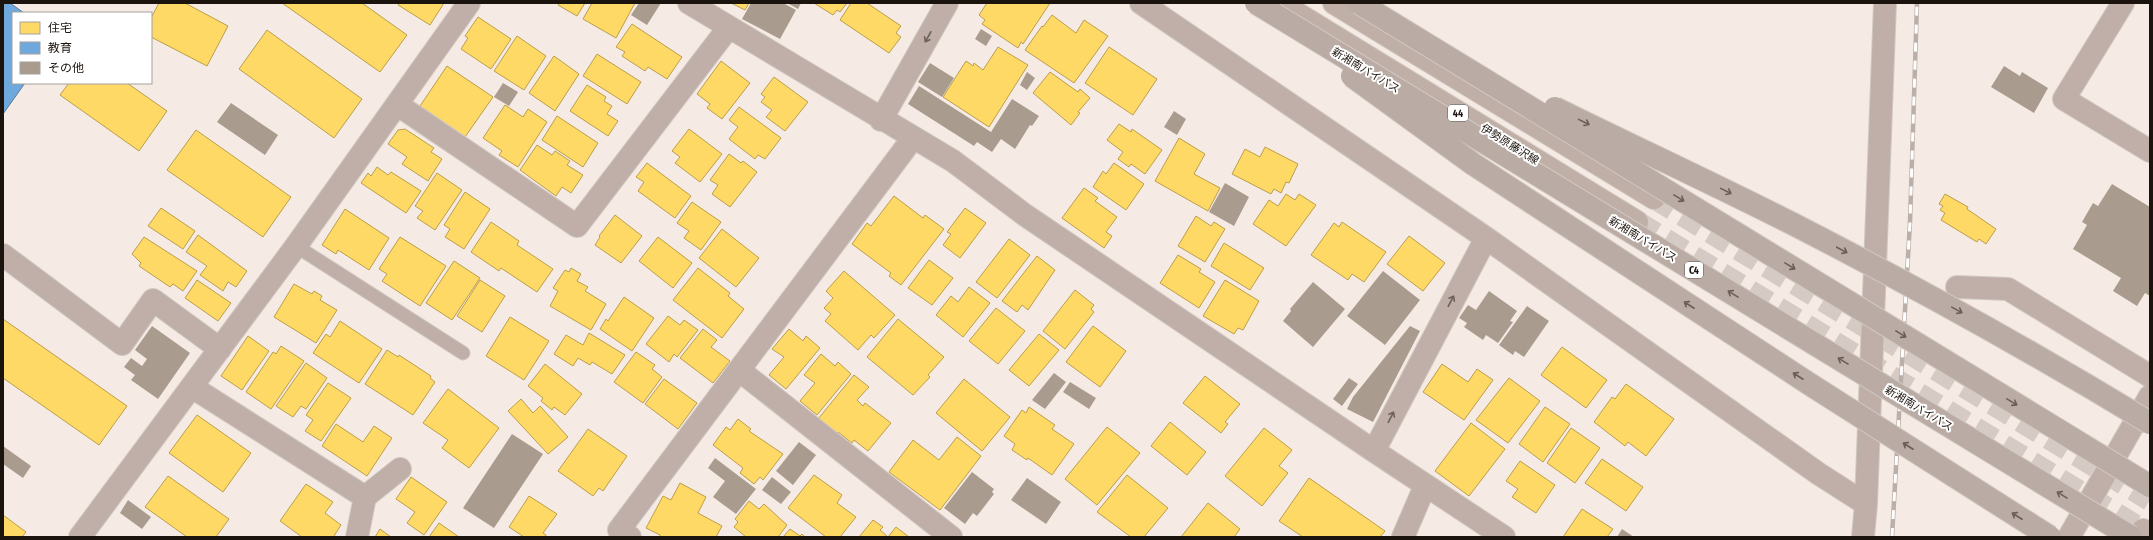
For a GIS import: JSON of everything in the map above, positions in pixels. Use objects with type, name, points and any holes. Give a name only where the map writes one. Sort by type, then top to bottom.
[{"type":"highway","points":[[1251,3],[1473,164],[1811,385],[2050,537]]},
{"type":"highway","name":"新湘南バイパス","points":[[1256,3],[2141,534]]},
{"type":"highway","points":[[1359,3],[2150,486]]},
{"type":"highway","points":[[1436,50],[1799,227],[1955,309],[2051,363],[2150,423]]},
{"type":"main road","name":"伊勢原藤沢線","points":[[1280,3],[1637,222]]},
{"type":"main road","points":[[1334,3],[1654,198]]},
{"type":"street","points":[[80,537],[296,246],[398,105],[469,3]]},
{"type":"street","points":[[689,3],[881,120],[953,161],[1025,215],[1425,486],[1504,537]]},
{"type":"street","points":[[881,120],[947,3]]},
{"type":"street","points":[[1141,3],[1486,238],[1819,474],[1866,504]]},
{"type":"street","points":[[1863,537],[1866,504],[1885,3]]},
{"type":"street","points":[[2123,3],[2064,99],[2150,151]]},
{"type":"street","points":[[398,105],[577,226],[729,27]]},
{"type":"street","points":[[630,537],[619,530],[913,138]]},
{"type":"street","points":[[1374,451],[1486,238]]},
{"type":"street","points":[[3,255],[122,344],[153,300],[220,348]]},
{"type":"street","points":[[1957,287],[2008,289],[2150,376]]},
{"type":"street","points":[[739,370],[951,537]]},
{"type":"street","points":[[192,387],[365,497]]},
{"type":"street","points":[[2069,537],[2150,396]]},
{"type":"street","points":[[357,537],[365,497],[400,469]]},
{"type":"street","points":[[1403,537],[1425,486]]},
{"type":"lane","points":[[296,246],[463,353]]},
{"type":"building: 住宅","points":[[159,3],[185,3],[228,26],[207,66],[152,38],[152,16]]},
{"type":"building: 住宅","points":[[282,3],[362,3],[407,35],[380,72]]},
{"type":"building: 住宅","points":[[399,3],[444,3],[430,25],[398,5]]},
{"type":"building: 住宅","points":[[559,3],[585,3],[577,16],[558,5]]},
{"type":"building: 住宅","points":[[592,3],[635,3],[616,38],[583,19]]},
{"type":"building: 住宅","points":[[731,3],[749,3],[745,10]]},
{"type":"building: 住宅","points":[[814,3],[847,3],[840,12],[837,10],[833,15]]},
{"type":"building: 住宅","points":[[851,3],[867,3],[901,26],[896,33],[901,37],[889,53],[840,20]]},
{"type":"building: 住宅","points":[[987,3],[1050,3],[1023,44],[1021,42],[1018,48],[982,24],[985,20],[979,15]]},
{"type":"building: 住宅","points":[[1052,15],[1076,33],[1084,20],[1108,36],[1074,83],[1025,50]]},
{"type":"building: 住宅","points":[[478,17],[511,39],[491,69],[461,49],[468,38],[465,36]]},
{"type":"building: 住宅","points":[[632,24],[682,57],[667,79],[648,67],[645,71],[622,56],[625,52],[616,47]]},
{"type":"building: 住宅","points":[[267,30],[362,99],[334,138],[239,69]]},
{"type":"building: 住宅","points":[[517,36],[546,56],[524,90],[494,71]]},
{"type":"building: 住宅","points":[[998,47],[1028,65],[989,127],[943,97],[966,61],[973,66],[974,63],[983,70]]},
{"type":"building: 住宅","points":[[1109,47],[1157,79],[1133,115],[1085,83]]},
{"type":"building: 住宅","points":[[597,54],[641,82],[627,104],[583,76]]},
{"type":"building: 住宅","points":[[554,56],[579,74],[555,111],[529,93]]},
{"type":"building: 住宅","points":[[721,61],[750,83],[722,119],[707,108],[710,104],[697,94]]},
{"type":"building: 住宅","points":[[447,66],[493,97],[465,137],[420,106]]},
{"type":"building: 住宅","points":[[1050,72],[1078,92],[1080,89],[1090,98],[1078,112],[1080,113],[1071,125],[1033,93]]},
{"type":"building: 住宅","points":[[774,77],[808,102],[785,131],[766,117],[772,110],[761,102],[765,97],[761,94]]},
{"type":"building: 住宅","points":[[68,84],[128,84],[167,111],[139,151],[60,95]]},
{"type":"building: 住宅","points":[[587,85],[606,97],[604,101],[612,106],[607,114],[618,121],[608,136],[570,111]]},
{"type":"building: 住宅","points":[[505,105],[523,117],[528,109],[547,122],[518,167],[499,155],[502,151],[483,138]]},
{"type":"building: 住宅","points":[[739,107],[781,138],[765,159],[758,155],[755,159],[729,139],[738,127],[729,120]]},
{"type":"building: 住宅","points":[[557,116],[598,143],[583,167],[542,140]]},
{"type":"building: 住宅","points":[[1119,124],[1131,132],[1132,129],[1162,150],[1145,174],[1131,164],[1129,167],[1118,159],[1123,152],[1107,140]]},
{"type":"building: 住宅","points":[[405,129],[434,148],[431,152],[442,159],[428,181],[402,164],[407,157],[388,144],[398,130]]},
{"type":"building: 住宅","points":[[689,129],[722,154],[700,182],[675,163],[680,157],[672,151]]},
{"type":"building: 住宅","points":[[196,130],[291,197],[263,237],[167,170]]},
{"type":"building: 住宅","points":[[1179,138],[1205,154],[1194,174],[1220,188],[1208,211],[1155,181]]},
{"type":"building: 住宅","points":[[537,145],[552,155],[555,151],[570,161],[567,165],[583,175],[571,193],[562,187],[556,196],[520,170]]},
{"type":"building: 住宅","points":[[1265,147],[1298,164],[1289,183],[1286,182],[1281,193],[1274,189],[1271,194],[1232,174],[1245,149],[1260,157]]},
{"type":"building: 住宅","points":[[729,154],[741,163],[743,161],[757,172],[730,207],[712,194],[718,185],[710,180]]},
{"type":"building: 住宅","points":[[647,163],[691,196],[675,218],[638,191],[644,182],[636,177]]},
{"type":"building: 住宅","points":[[1114,163],[1144,184],[1126,210],[1093,187],[1103,171],[1106,174]]},
{"type":"building: 住宅","points":[[377,167],[388,175],[391,172],[421,191],[406,213],[361,183],[368,173],[371,176]]},
{"type":"building: 住宅","points":[[437,173],[462,190],[435,230],[417,218],[423,211],[415,206]]},
{"type":"building: 住宅","points":[[1084,188],[1098,198],[1095,201],[1117,217],[1106,232],[1112,236],[1104,248],[1062,218]]},
{"type":"building: 住宅","points":[[465,192],[490,209],[464,249],[445,237],[450,229],[444,225]]},
{"type":"building: 住宅","points":[[1286,194],[1295,200],[1299,194],[1316,205],[1286,246],[1253,224],[1269,200],[1278,206]]},
{"type":"building: 住宅","points":[[1945,194],[1968,207],[1967,209],[1996,229],[1986,244],[1979,239],[1977,242],[1941,220],[1945,213],[1940,210],[1943,206],[1939,204]]},
{"type":"building: 住宅","points":[[894,196],[923,218],[925,215],[944,229],[901,285],[889,276],[891,273],[852,244],[867,223],[871,226]]},
{"type":"building: 住宅","points":[[692,202],[721,222],[701,250],[684,238],[689,231],[677,223]]},
{"type":"building: 住宅","points":[[161,208],[195,231],[183,249],[148,226]]},
{"type":"building: 住宅","points":[[965,208],[986,223],[960,258],[943,245],[951,234],[947,232]]},
{"type":"building: 住宅","points":[[345,209],[389,238],[369,270],[338,250],[336,254],[322,245]]},
{"type":"building: 住宅","points":[[615,215],[642,236],[621,263],[595,245],[600,237],[599,236]]},
{"type":"building: 住宅","points":[[1196,216],[1211,226],[1214,222],[1225,229],[1205,262],[1178,246]]},
{"type":"building: 住宅","points":[[491,222],[519,241],[517,245],[553,269],[537,292],[501,268],[499,271],[471,252]]},
{"type":"building: 住宅","points":[[1342,222],[1386,252],[1364,282],[1352,274],[1348,280],[1311,255],[1334,223],[1339,227]]},
{"type":"building: 住宅","points":[[722,229],[759,258],[736,287],[699,258]]},
{"type":"building: 住宅","points":[[198,235],[247,271],[236,287],[228,282],[223,291],[200,275],[207,266],[186,252]]},
{"type":"building: 住宅","points":[[1409,236],[1445,263],[1423,291],[1387,264]]},
{"type":"building: 住宅","points":[[144,237],[197,271],[183,291],[173,284],[170,287],[139,266],[141,263],[132,254]]},
{"type":"building: 住宅","points":[[400,237],[446,266],[420,306],[382,281],[387,274],[379,269]]},
{"type":"building: 住宅","points":[[658,237],[692,263],[673,288],[639,261]]},
{"type":"building: 住宅","points":[[1009,239],[1030,255],[997,298],[976,282]]},
{"type":"building: 住宅","points":[[1224,243],[1264,268],[1250,290],[1211,266]]},
{"type":"building: 住宅","points":[[1178,255],[1201,269],[1199,272],[1215,282],[1199,308],[1160,283]]},
{"type":"building: 住宅","points":[[1037,256],[1055,270],[1028,310],[1022,305],[1017,312],[1002,301]]},
{"type":"building: 住宅","points":[[929,260],[953,278],[932,305],[908,288]]},
{"type":"building: 住宅","points":[[454,261],[480,278],[452,320],[426,303]]},
{"type":"building: 住宅","points":[[571,268],[581,274],[577,281],[588,287],[585,291],[606,304],[591,330],[550,306],[558,291],[553,288],[565,270],[569,272]]},
{"type":"building: 住宅","points":[[698,268],[730,293],[728,296],[744,309],[722,338],[673,300]]},
{"type":"building: 住宅","points":[[844,271],[895,315],[874,338],[871,335],[858,350],[825,321],[831,314],[824,308],[833,298],[826,291]]},
{"type":"building: 住宅","points":[[197,280],[231,303],[218,321],[185,298]]},
{"type":"building: 住宅","points":[[480,280],[505,296],[482,332],[457,316]]},
{"type":"building: 住宅","points":[[1225,280],[1259,301],[1243,330],[1238,328],[1234,334],[1203,316]]},
{"type":"building: 住宅","points":[[294,284],[312,294],[314,291],[322,296],[320,300],[337,310],[316,343],[274,317]]},
{"type":"building: 住宅","points":[[969,287],[990,303],[963,337],[936,315],[951,296],[958,302]]},
{"type":"building: 住宅","points":[[1075,290],[1094,305],[1091,309],[1094,312],[1065,349],[1043,331]]},
{"type":"building: 住宅","points":[[624,297],[654,318],[632,351],[600,329],[606,319],[608,321]]},
{"type":"building: 住宅","points":[[996,308],[1025,331],[998,364],[969,341]]},
{"type":"building: 住宅","points":[[668,316],[680,325],[684,320],[698,330],[677,357],[674,354],[669,362],[646,344]]},
{"type":"building: 住宅","points":[[510,317],[549,341],[524,380],[486,356]]},
{"type":"building: 住宅","points":[[3,319],[127,406],[99,445],[3,378]]},
{"type":"building: 住宅","points":[[898,319],[944,357],[928,375],[930,377],[913,395],[867,357]]},
{"type":"building: 住宅","points":[[340,321],[382,349],[359,383],[313,353],[326,334],[330,337]]},
{"type":"building: 住宅","points":[[1093,326],[1126,351],[1100,387],[1066,362]]},
{"type":"building: 住宅","points":[[703,329],[717,340],[711,347],[730,361],[713,383],[680,358]]},
{"type":"building: 住宅","points":[[789,329],[803,341],[806,336],[820,348],[786,389],[769,375],[784,357],[772,349]]},
{"type":"building: 住宅","points":[[589,333],[625,355],[612,374],[592,362],[590,365],[578,358],[573,366],[554,354],[566,335],[583,345]]},
{"type":"building: 住宅","points":[[1039,334],[1059,350],[1029,386],[1009,370]]},
{"type":"building: 住宅","points":[[248,336],[269,351],[242,390],[221,376]]},
{"type":"building: 住宅","points":[[281,346],[304,361],[271,409],[246,392],[273,352],[276,354]]},
{"type":"building: 住宅","points":[[1562,347],[1607,380],[1586,408],[1541,375]]},
{"type":"building: 住宅","points":[[387,350],[398,357],[399,355],[431,376],[430,378],[435,382],[413,415],[365,384]]},
{"type":"building: 住宅","points":[[636,352],[655,365],[652,369],[662,377],[643,403],[614,382]]},
{"type":"building: 住宅","points":[[821,354],[835,366],[838,362],[851,374],[817,415],[800,401],[815,383],[804,375]]},
{"type":"building: 住宅","points":[[306,363],[327,378],[306,409],[301,406],[293,417],[276,406]]},
{"type":"building: 住宅","points":[[545,364],[582,394],[565,415],[554,407],[552,410],[541,401],[543,398],[528,386]]},
{"type":"building: 住宅","points":[[1442,364],[1468,382],[1477,369],[1493,380],[1464,420],[1423,392]]},
{"type":"building: 住宅","points":[[854,375],[869,387],[857,400],[863,406],[865,403],[891,423],[868,451],[854,440],[852,443],[838,432],[836,434],[818,419]]},
{"type":"building: 住宅","points":[[1205,376],[1240,404],[1225,422],[1228,424],[1221,433],[1183,403]]},
{"type":"building: 住宅","points":[[1509,378],[1540,401],[1508,443],[1476,420]]},
{"type":"building: 住宅","points":[[664,379],[697,403],[678,429],[645,404]]},
{"type":"building: 住宅","points":[[964,379],[1010,417],[982,451],[936,413]]},
{"type":"building: 住宅","points":[[328,383],[351,398],[321,441],[305,431],[313,420],[306,415]]},
{"type":"building: 住宅","points":[[1626,384],[1674,419],[1646,456],[1628,442],[1625,446],[1594,422],[1612,397],[1615,399]]},
{"type":"building: 住宅","points":[[448,389],[499,428],[469,468],[442,448],[448,440],[423,423]]},
{"type":"building: 住宅","points":[[521,399],[533,413],[540,406],[568,437],[548,454],[508,411]]},
{"type":"building: 住宅","points":[[1029,407],[1055,425],[1052,429],[1074,444],[1052,475],[1028,458],[1027,460],[1012,450],[1015,444],[1004,436],[1022,410],[1026,413]]},
{"type":"building: 住宅","points":[[1545,407],[1570,424],[1543,462],[1519,444]]},
{"type":"building: 住宅","points":[[197,415],[251,453],[223,492],[169,453]]},
{"type":"building: 住宅","points":[[738,419],[751,429],[749,431],[783,454],[763,480],[760,477],[754,484],[740,473],[743,468],[713,445],[726,427],[730,430]]},
{"type":"building: 住宅","points":[[1170,422],[1206,452],[1187,475],[1151,446]]},
{"type":"building: 住宅","points":[[1471,423],[1505,449],[1469,496],[1435,471]]},
{"type":"building: 住宅","points":[[336,424],[363,442],[374,426],[392,438],[367,476],[322,446]]},
{"type":"building: 住宅","points":[[1107,427],[1140,453],[1097,505],[1065,479]]},
{"type":"building: 住宅","points":[[1264,428],[1292,450],[1279,466],[1288,473],[1262,506],[1225,476]]},
{"type":"building: 住宅","points":[[1571,428],[1600,448],[1575,483],[1547,463]]},
{"type":"building: 住宅","points":[[588,429],[627,456],[603,491],[599,488],[593,496],[558,471]]},
{"type":"building: 住宅","points":[[957,437],[981,456],[940,510],[889,472],[913,440],[939,460]]},
{"type":"building: 住宅","points":[[1602,459],[1643,487],[1626,511],[1585,483]]},
{"type":"building: 住宅","points":[[1520,461],[1555,485],[1536,513],[1512,497],[1518,489],[1506,481]]},
{"type":"building: 住宅","points":[[814,475],[842,495],[837,503],[856,517],[840,537],[826,537],[788,508]]},
{"type":"building: 住宅","points":[[1127,475],[1168,508],[1144,537],[1131,537],[1097,512]]},
{"type":"building: 住宅","points":[[168,476],[229,519],[216,537],[187,537],[145,507]]},
{"type":"building: 住宅","points":[[411,477],[447,502],[424,535],[407,523],[415,512],[396,499]]},
{"type":"building: 住宅","points":[[1309,478],[1385,531],[1380,537],[1303,537],[1279,521]]},
{"type":"building: 住宅","points":[[680,483],[706,497],[698,513],[722,526],[716,537],[660,537],[660,535],[646,528],[663,496],[671,500]]},
{"type":"building: 住宅","points":[[306,484],[333,502],[325,513],[341,525],[334,536],[336,537],[302,537],[280,521]]},
{"type":"building: 住宅","points":[[529,496],[557,514],[543,533],[546,535],[545,537],[524,537],[509,527]]},
{"type":"building: 住宅","points":[[749,501],[759,509],[764,504],[787,525],[778,537],[746,537],[734,527],[738,522],[735,519]]},
{"type":"building: 住宅","points":[[1208,503],[1240,529],[1234,537],[1181,537]]},
{"type":"building: 住宅","points":[[1582,509],[1613,529],[1607,537],[1563,537]]},
{"type":"building: 住宅","points":[[3,515],[26,532],[22,537],[3,537]]},
{"type":"building: 住宅","points":[[873,520],[883,527],[880,530],[888,537],[859,537]]},
{"type":"building: 住宅","points":[[439,523],[459,537],[429,537]]},
{"type":"building: 住宅","points":[[896,527],[909,537],[888,537]]},
{"type":"building: 住宅","points":[[380,529],[391,537],[375,537]]},
{"type":"building: 住宅","points":[[790,529],[800,536],[802,534],[805,537],[783,537]]},
{"type":"building: 教育","points":[[3,3],[10,3],[23,12],[12,12],[12,84],[24,84],[3,114]]},
{"type":"building: その他","points":[[639,3],[661,3],[647,25],[631,15]]},
{"type":"building: その他","points":[[751,3],[783,3],[796,10],[780,39],[742,19]]},
{"type":"building: その他","points":[[787,3],[801,3],[798,9]]},
{"type":"building: その他","points":[[981,29],[992,36],[986,46],[975,39]]},
{"type":"building: その他","points":[[930,63],[954,78],[942,97],[918,82]]},
{"type":"building: その他","points":[[2004,66],[2020,76],[2022,72],[2048,88],[2034,113],[1991,87]]},
{"type":"building: その他","points":[[1027,72],[1035,78],[1027,90],[1020,85]]},
{"type":"building: その他","points":[[503,83],[518,92],[509,106],[494,97]]},
{"type":"building: その他","points":[[919,86],[991,132],[1012,99],[1039,116],[1032,126],[1030,125],[1015,149],[1001,139],[992,152],[977,142],[974,146],[908,104]]},
{"type":"building: その他","points":[[231,103],[278,135],[265,155],[217,122]]},
{"type":"building: その他","points":[[1174,111],[1186,119],[1177,135],[1164,127]]},
{"type":"building: その他","points":[[1225,183],[1249,197],[1234,226],[1209,212]]},
{"type":"building: その他","points":[[2112,184],[2150,207],[2150,296],[2145,293],[2137,306],[2113,291],[2121,278],[2073,249],[2087,225],[2082,222],[2093,203],[2098,206]]},
{"type":"building: その他","points":[[1383,271],[1420,300],[1385,345],[1347,316]]},
{"type":"building: その他","points":[[1313,282],[1345,309],[1313,347],[1283,321],[1291,311],[1290,309]]},
{"type":"building: その他","points":[[1489,291],[1517,311],[1510,321],[1513,322],[1498,343],[1486,335],[1483,340],[1464,327],[1467,323],[1459,318],[1468,305],[1476,310]]},
{"type":"building: その他","points":[[1527,306],[1549,321],[1524,357],[1515,351],[1513,355],[1499,345]]},
{"type":"building: その他","points":[[152,326],[190,353],[158,399],[131,380],[135,375],[124,367],[131,358],[142,366],[147,359],[135,350]]},
{"type":"building: その他","points":[[1410,326],[1420,331],[1373,422],[1347,409],[1353,397]]},
{"type":"building: その他","points":[[1054,373],[1066,382],[1045,409],[1032,400]]},
{"type":"building: その他","points":[[1349,378],[1358,384],[1342,406],[1333,399]]},
{"type":"building: その他","points":[[1070,382],[1096,398],[1089,409],[1063,392]]},
{"type":"building: その他","points":[[512,434],[543,454],[494,528],[463,508]]},
{"type":"building: その他","points":[[799,442],[816,455],[793,485],[776,471]]},
{"type":"building: その他","points":[[3,446],[31,466],[23,478],[3,464]]},
{"type":"building: その他","points":[[715,458],[756,489],[736,514],[713,497],[725,481],[708,468]]},
{"type":"building: その他","points":[[972,472],[994,489],[992,492],[994,494],[977,516],[973,513],[965,524],[944,508]]},
{"type":"building: その他","points":[[772,477],[791,492],[781,504],[762,490]]},
{"type":"building: その他","points":[[1027,478],[1061,502],[1046,524],[1011,500]]},
{"type":"building: その他","points":[[128,500],[151,517],[142,529],[120,513]]},
{"type":"building: その他","points":[[1622,529],[1634,537],[1617,537]]},
{"type":"tunnel","points":[[1654,198],[2150,500]]},
{"type":"tunnel","points":[[1637,222],[2143,530]]},
{"type":"railway","points":[[1892,537],[1910,222],[1917,3]]}]
